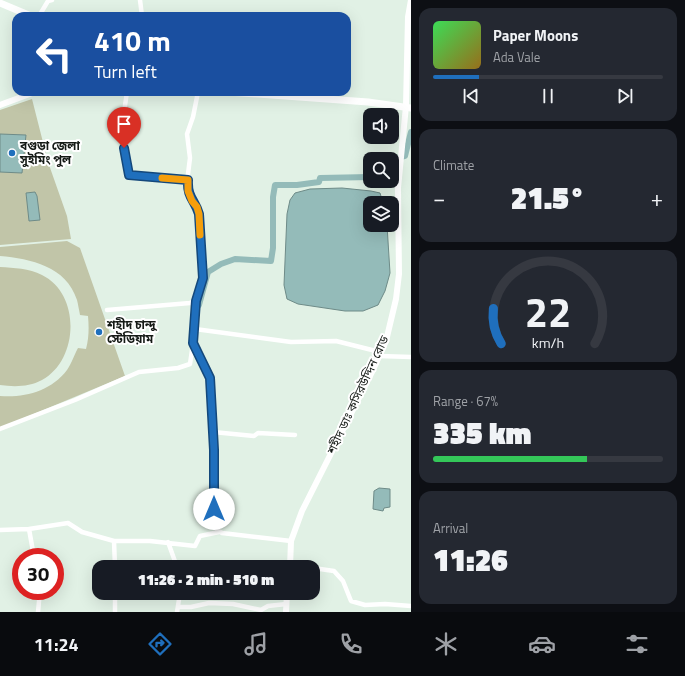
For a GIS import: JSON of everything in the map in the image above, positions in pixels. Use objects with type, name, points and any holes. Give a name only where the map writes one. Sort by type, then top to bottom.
[{"type":"main road","points":[[0,3],[21,12]]},
{"type":"main road","points":[[276,96],[409,107]]},
{"type":"street","points":[[42,12],[48,2],[52,0]]},
{"type":"street","points":[[140,0],[142,12]]},
{"type":"street","name":"শহীদ ডাঃ কসিরউদ্দিন রোড","points":[[290,560],[291,541],[302,511],[386,341],[390,327],[398,281],[399,176],[401,153],[409,107],[408,17],[411,0]]},
{"type":"street","points":[[0,106],[25,96]]},
{"type":"street","points":[[126,96],[122,126],[129,175],[188,180]]},
{"type":"street","points":[[0,430],[139,372],[178,368],[190,364],[195,329],[196,301],[203,278],[199,214],[197,207],[192,201],[188,191],[190,158],[187,134],[193,117],[197,96]]},
{"type":"street","points":[[107,310],[190,303],[196,301]]},
{"type":"street","points":[[195,329],[291,342],[336,341],[379,354],[411,357]]},
{"type":"street","points":[[193,343],[210,378],[214,509],[217,530],[219,532]]},
{"type":"street","points":[[212,432],[254,436],[258,433],[295,435]]},
{"type":"street","points":[[0,530],[29,529],[68,523],[82,532],[114,541],[168,542],[195,546],[200,536],[219,532],[291,541]]},
{"type":"street","points":[[29,529],[32,548]]},
{"type":"street","points":[[114,541],[115,560]]},
{"type":"street","points":[[168,542],[174,560]]},
{"type":"street","points":[[320,569],[334,571],[343,581],[351,601],[365,605],[385,604],[411,606]]},
{"type":"street","points":[[38,612],[39,600]]},
{"type":"street","points":[[115,600],[115,612]]},
{"type":"street","points":[[179,600],[177,610],[209,603],[233,604],[261,610],[268,606],[286,604]]},
{"type":"street","points":[[286,600],[286,612]]},
{"type":"green space","points":[[32,99],[48,162],[67,216],[71,239],[0,245],[0,110]]},
{"type":"green space","name":"শহীদ চান্দু স্টেডিয়াম","points":[[67,241],[80,248],[125,376],[0,428],[0,396],[19,396],[37,392],[61,377],[70,365],[78,348],[86,349],[89,328],[88,316],[80,315],[77,300],[72,288],[65,279],[46,266],[35,262],[0,256],[0,247]]},
{"type":"green space","points":[[0,267],[27,270],[42,275],[55,284],[64,297],[69,311],[69,343],[63,358],[54,371],[42,380],[32,384],[16,386],[0,385]]},
{"type":"water","name":"বগুড়া জেলা সুইমিং পুল","points":[[0,134],[26,135],[22,173],[0,172]]},
{"type":"water","points":[[342,188],[380,193],[381,196],[363,196],[363,232],[387,232],[390,273],[385,291],[378,305],[363,311],[345,311],[298,304],[287,299],[284,285],[287,214],[290,200],[295,193],[310,189]]},
{"type":"water","points":[[35,192],[37,196],[40,220],[29,221],[26,193]]},
{"type":"water","points":[[379,488],[390,489],[390,507],[384,508],[383,511],[373,509],[374,491]]},
{"type":"waterway","points":[[399,158],[405,156],[411,132]]},
{"type":"waterway","points":[[199,305],[208,272],[221,264],[235,259],[271,261],[273,248],[273,197],[275,185],[297,185],[319,182],[320,178],[363,177]]},
{"type":"slow traffic","points":[[162,178],[188,180],[188,191],[192,201],[197,207],[199,214],[200,235]]},
{"type":"place","name":"বগুড়া জেলা সুইমিং পুল","points":[[12,153]]},
{"type":"place","name":"শহীদ চান্দু স্টেডিয়াম","points":[[99,332]]},
{"type":"route","points":[[124,148],[129,175],[188,180],[188,191],[192,201],[197,207],[199,214],[203,278],[196,301],[193,343],[210,378],[214,450],[214,509]]}]
